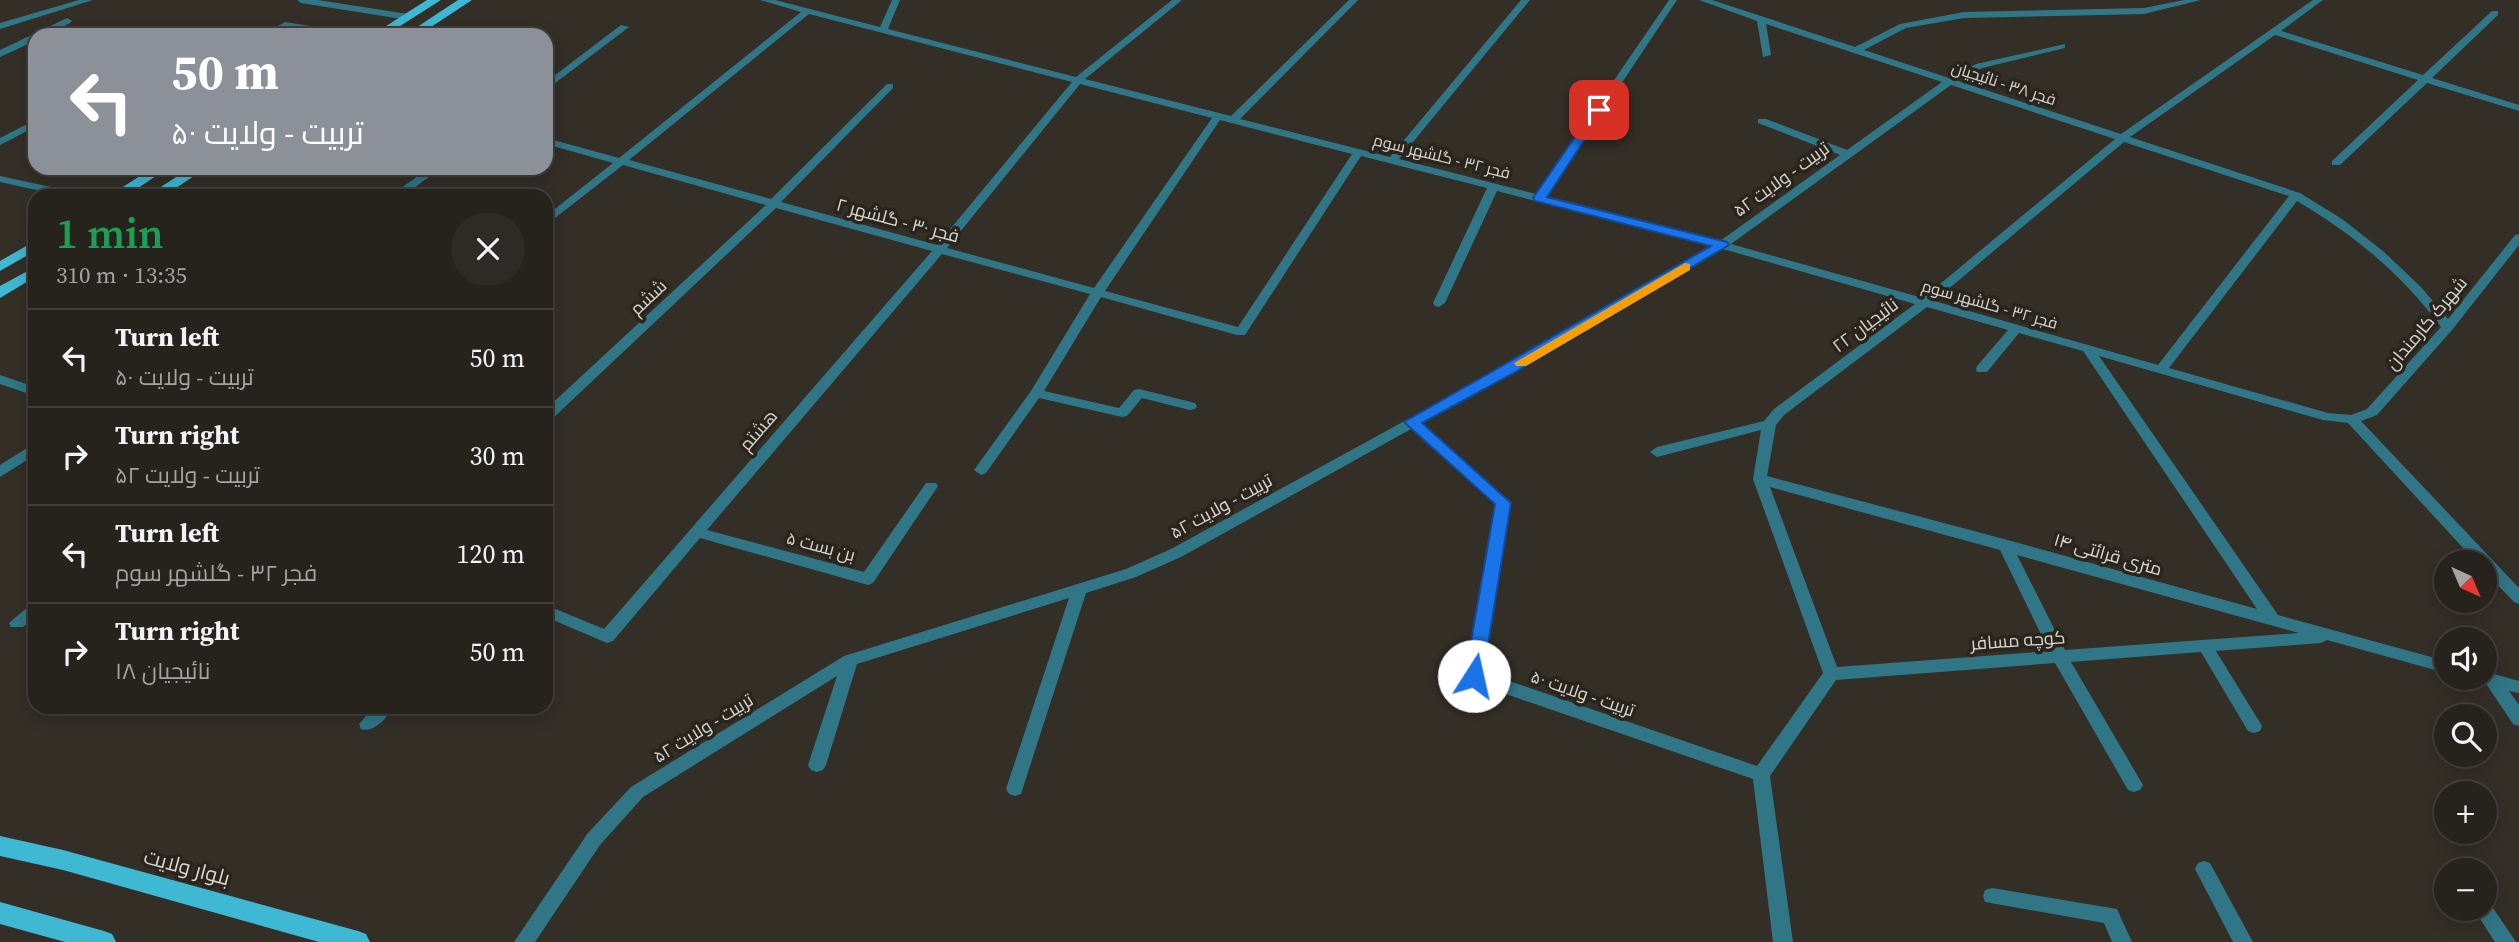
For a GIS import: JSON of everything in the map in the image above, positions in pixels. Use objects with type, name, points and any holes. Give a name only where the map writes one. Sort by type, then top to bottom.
[{"type":"main road","points":[[389,28],[435,0]]},
{"type":"main road","points":[[422,28],[467,0]]},
{"type":"main road","points":[[127,189],[150,175]]},
{"type":"main road","points":[[165,189],[188,175]]},
{"type":"main road","points":[[0,267],[28,250]]},
{"type":"main road","points":[[0,293],[28,275]]},
{"type":"main road","name":"بلوار ولایت","points":[[0,846],[63,860],[358,942]]},
{"type":"main road","points":[[0,913],[104,942]]},
{"type":"street","points":[[0,26],[89,0]]},
{"type":"street","points":[[301,0],[408,17]]},
{"type":"street","name":"فجر ۳۲ - گلشهر سوم","points":[[764,0],[781,2],[1722,245],[2328,417],[2352,420]]},
{"type":"street","points":[[883,30],[896,0]]},
{"type":"street","name":"هشتم","points":[[553,614],[607,637],[940,249],[1078,80],[1178,0]]},
{"type":"street","points":[[1233,120],[1354,0]]},
{"type":"street","points":[[1392,161],[1526,0]]},
{"type":"street","points":[[1539,198],[1673,0]]},
{"type":"street","name":"فجر ۳۸ - نائیجیان","points":[[1703,0],[1725,3],[1761,19],[2295,195],[2330,216],[2407,277],[2448,327]]},
{"type":"street","points":[[1856,50],[1903,26],[1964,15],[2144,11],[2197,0]]},
{"type":"street","name":"نائیجیان ۲۲","points":[[1769,424],[1779,412],[1924,303],[2122,138],[2319,0]]},
{"type":"street","points":[[553,216],[808,11]]},
{"type":"street","points":[[2336,163],[2495,13]]},
{"type":"street","points":[[1761,19],[1766,55]]},
{"type":"street","points":[[54,28],[67,22]]},
{"type":"street","points":[[280,28],[285,25],[304,28]]},
{"type":"street","points":[[553,82],[624,27]]},
{"type":"street","points":[[2274,32],[2519,108]]},
{"type":"street","points":[[0,54],[28,40]]},
{"type":"street","name":"تربیت - ولایت ۵۲","points":[[524,942],[594,839],[637,792],[850,660],[1131,573],[1176,553],[1506,371],[1722,245],[1950,81],[1979,66],[2062,46]]},
{"type":"street","name":"ششم","points":[[553,410],[774,203],[891,86]]},
{"type":"street","points":[[981,470],[1036,393],[1097,293],[1218,116]]},
{"type":"street","points":[[1762,121],[1847,154]]},
{"type":"street","points":[[0,142],[28,127]]},
{"type":"street","name":"فجر ۳۰ - گلشهر ۲","points":[[553,143],[1241,332],[1358,152]]},
{"type":"street","points":[[406,189],[426,175]]},
{"type":"street","points":[[0,179],[46,189]]},
{"type":"street","points":[[1439,303],[1493,187]]},
{"type":"street","points":[[2161,370],[2295,195]]},
{"type":"street","name":"شهرک کارمندان","points":[[2352,420],[2363,418],[2372,412],[2514,251],[2519,237]]},
{"type":"street","points":[[1982,369],[2016,329]]},
{"type":"street","points":[[2088,350],[2272,619]]},
{"type":"street","points":[[0,379],[28,390]]},
{"type":"street","points":[[1036,393],[1122,413],[1139,393],[1190,406]]},
{"type":"street","points":[[2352,420],[2474,550]]},
{"type":"street","name":"تربیت - ولایت ۵۰","points":[[1412,422],[1503,503],[1474,676],[1761,775]]},
{"type":"street","points":[[1657,452],[1769,424],[1760,479],[1831,674],[1761,775],[1783,942]]},
{"type":"street","points":[[0,472],[28,453]]},
{"type":"street","name":"۱۴ متری قرائتی","points":[[1760,479],[2434,664]]},
{"type":"street","name":"بن بست ۵","points":[[696,532],[868,579],[931,486]]},
{"type":"street","points":[[2004,544],[2060,657],[2134,785]]},
{"type":"street","points":[[2497,575],[2519,598]]},
{"type":"street","points":[[1015,789],[1079,590]]},
{"type":"street","points":[[17,623],[28,614]]},
{"type":"street","name":"کوچه مسافر","points":[[1831,674],[2330,636]]},
{"type":"street","points":[[2205,646],[2254,726]]},
{"type":"street","points":[[817,765],[850,660]]},
{"type":"street","points":[[2497,681],[2519,687]]},
{"type":"street","points":[[2497,690],[2519,719]]},
{"type":"street","points":[[367,724],[378,714]]},
{"type":"street","points":[[2204,869],[2243,942]]},
{"type":"street","points":[[1992,896],[2110,915],[2122,942]]},
{"type":"street","points":[[2491,921],[2506,942]]},
{"type":"slow traffic","points":[[1521,363],[1685,267]]},
{"type":"route","points":[[1474,676],[1503,503],[1412,422],[1506,371],[1722,245],[1539,198],[1599,110]]}]
